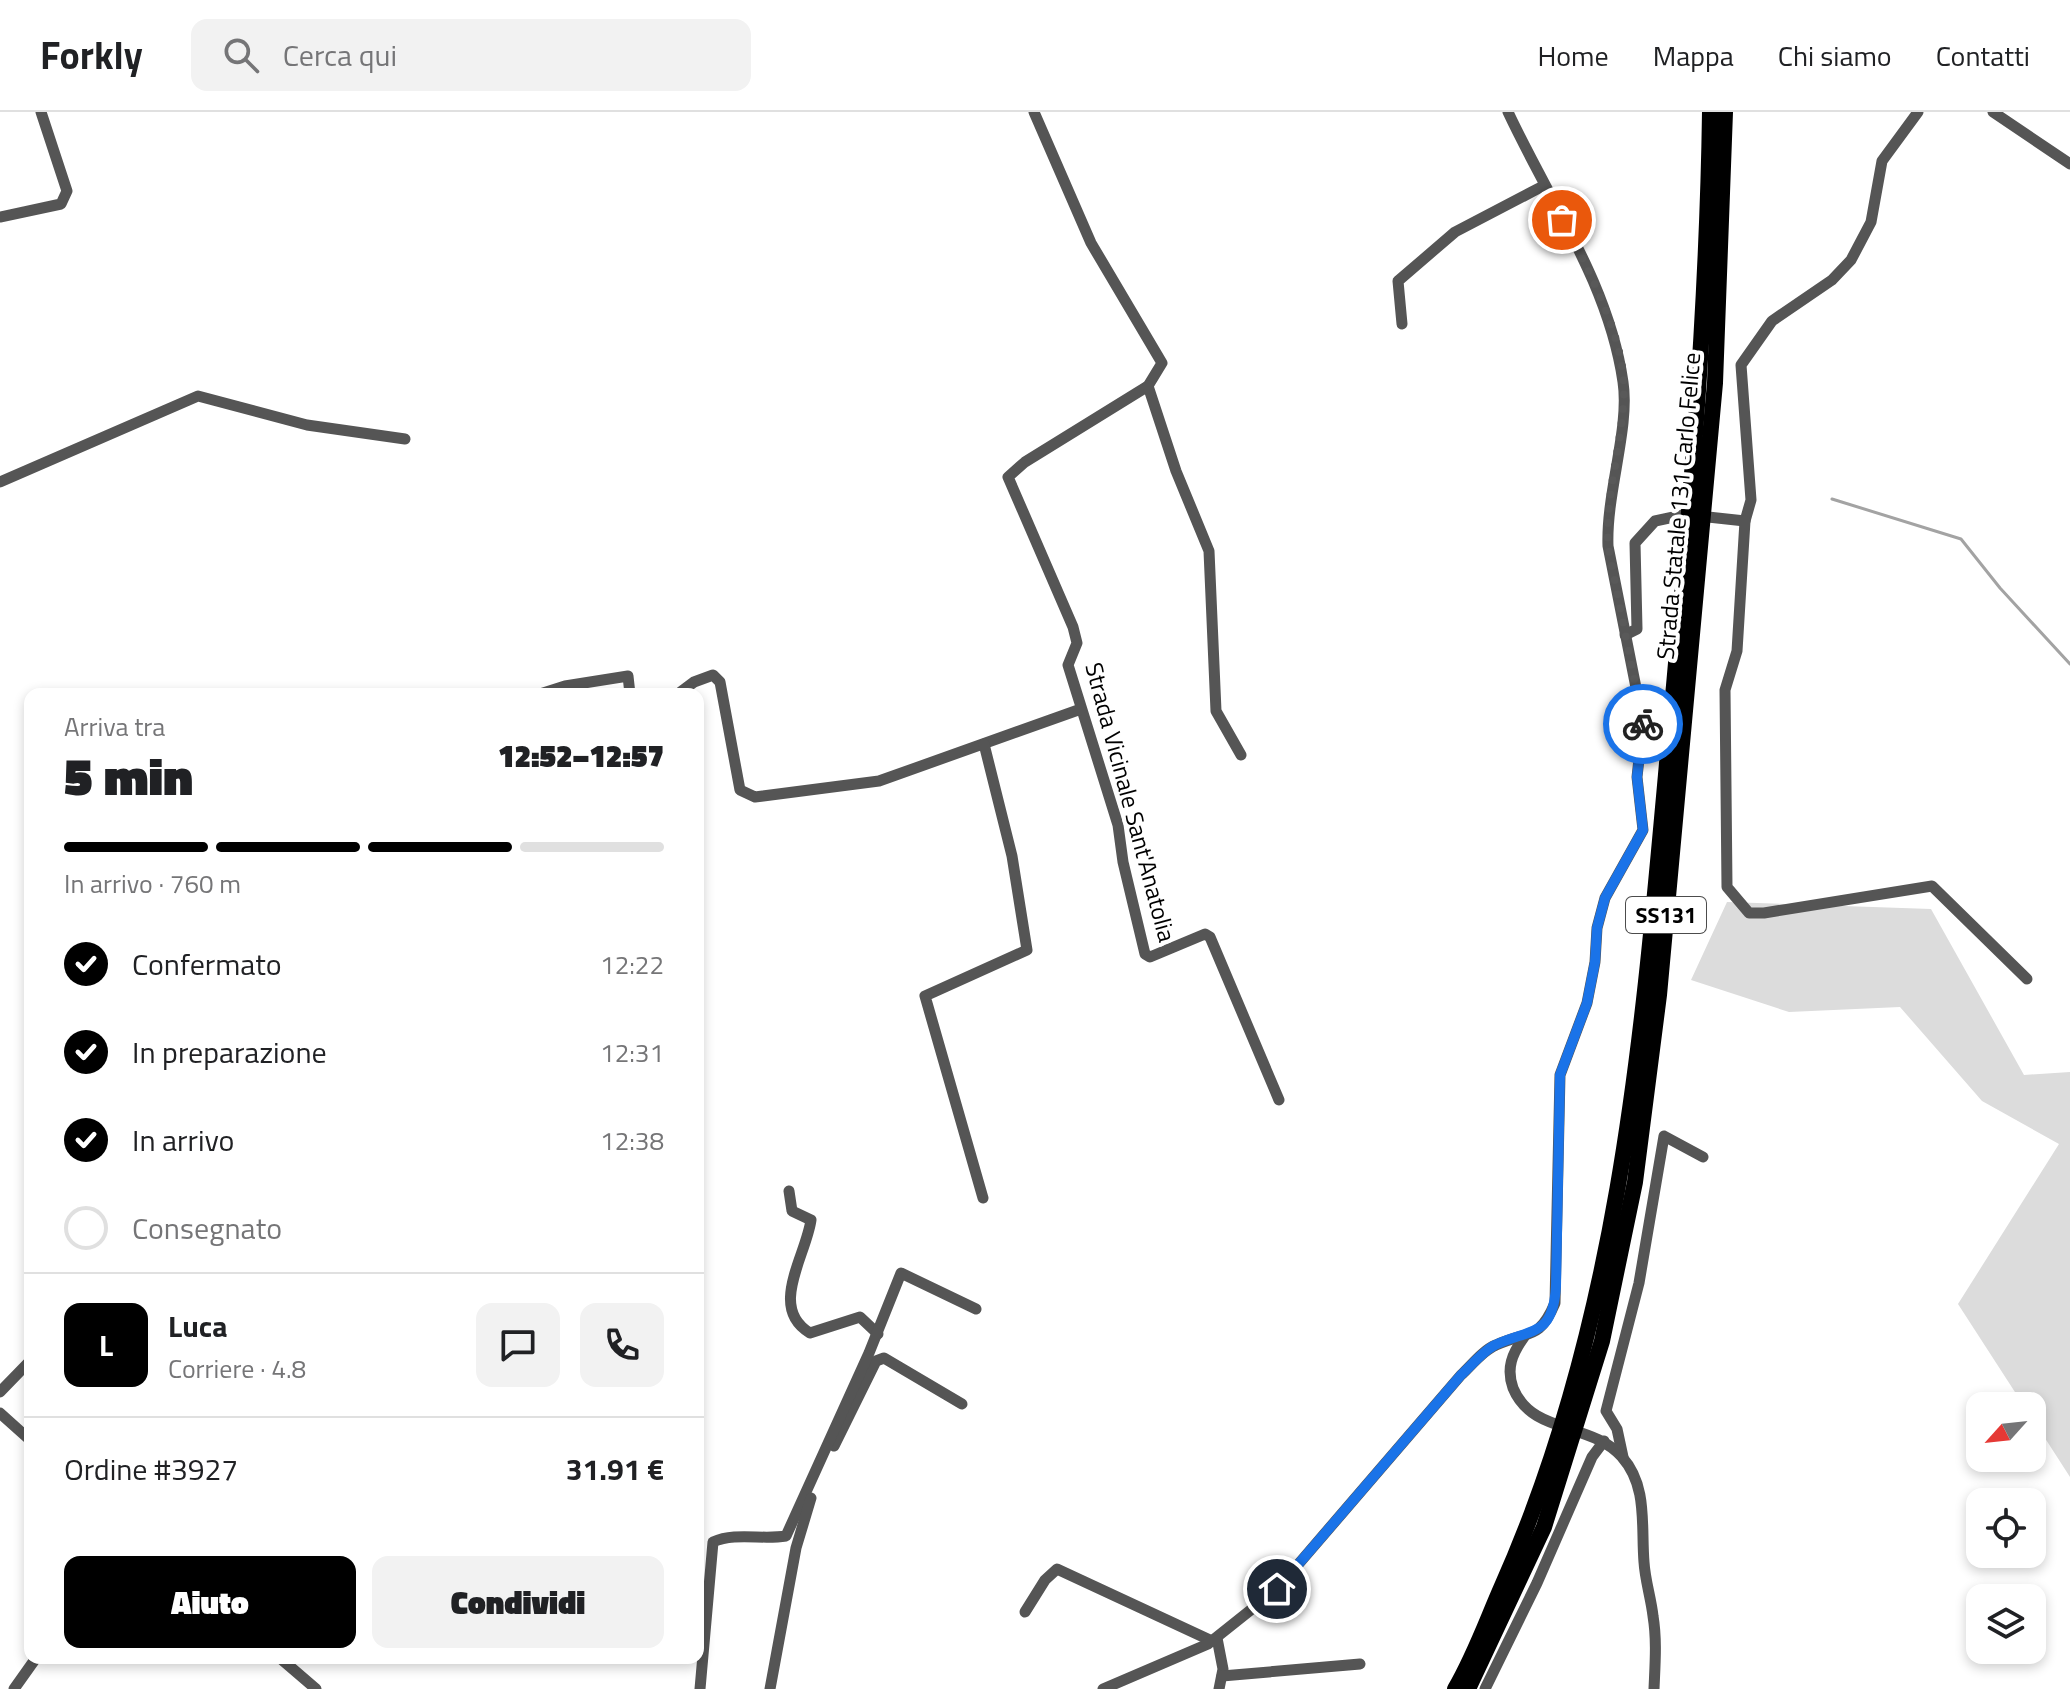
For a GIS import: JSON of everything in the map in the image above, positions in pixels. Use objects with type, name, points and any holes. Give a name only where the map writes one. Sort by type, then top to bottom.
[{"type":"highway","name":"Strada Statale 131 Carlo Felice","points":[[1455,1689],[1530,1524],[1589,1341],[1620,1182],[1646,995],[1688,528],[1708,252],[1710,112]]},
{"type":"highway","name":"Strada Statale 131 Carlo Felice","points":[[1468,1689],[1544,1527],[1602,1341],[1635,1182],[1659,995],[1715,383],[1725,112]]},
{"type":"street","points":[[0,217],[61,204],[67,191],[41,112]]},
{"type":"street","points":[[1034,112],[1091,243],[1162,363],[1148,386],[1176,471],[1209,551],[1216,711],[1241,755]]},
{"type":"street","points":[[1103,1689],[1214,1640],[1277,1589],[1461,1375],[1493,1346],[1524,1337],[1546,1325],[1555,1303],[1560,1075],[1587,1003],[1595,962],[1597,928],[1605,898],[1643,830],[1637,777],[1643,723],[1608,546],[1607,517],[1624,384],[1611,330],[1590,271],[1543,186],[1508,112]]},
{"type":"street","points":[[1918,112],[1882,161],[1871,222],[1851,260],[1832,280],[1772,321],[1741,365],[1751,500],[1745,521],[1737,651],[1725,690],[1727,887],[1749,913],[1932,886],[2027,979]]},
{"type":"street","points":[[1993,112],[2070,164]]},
{"type":"street","points":[[1402,324],[1398,281],[1455,232],[1543,186]]},
{"type":"street","name":"Strada Vicinale Sant'Anatolia","points":[[1148,386],[1025,462],[1008,477],[1073,627],[1077,643],[1068,665],[1118,825],[1123,862],[1145,954],[1150,957],[1205,934],[1210,937],[1279,1100]]},
{"type":"street","points":[[0,482],[198,396],[307,425],[405,439]]},
{"type":"street","points":[[1625,635],[1637,629],[1635,543],[1655,521],[1683,515]]},
{"type":"street","points":[[1708,517],[1745,521]]},
{"type":"street","points":[[686,688],[713,675],[720,682],[740,790],[755,797],[879,781],[1081,709]]},
{"type":"street","points":[[559,688],[628,676],[629,688]]},
{"type":"street","points":[[983,1198],[925,996],[1027,950],[1012,856],[984,744]]},
{"type":"street","points":[[1654,1689],[1654,1619],[1644,1562],[1639,1488],[1623,1457],[1617,1429],[1606,1411],[1639,1283],[1664,1136],[1703,1157]]},
{"type":"street","points":[[789,1191],[792,1211],[811,1220],[790,1288],[789,1302],[798,1325],[810,1333],[860,1317],[878,1334]]},
{"type":"street","points":[[704,1644],[713,1542],[728,1535],[763,1539],[786,1536],[878,1334],[901,1273],[976,1309]]},
{"type":"street","points":[[1524,1337],[1511,1355],[1509,1377],[1518,1399],[1529,1412],[1543,1420],[1604,1441],[1623,1457]]},
{"type":"street","points":[[770,1689],[806,1511],[876,1361],[884,1358],[962,1404]]},
{"type":"street","points":[[0,1392],[24,1367]]},
{"type":"street","points":[[0,1413],[24,1435]]},
{"type":"street","points":[[1485,1689],[1537,1583],[1592,1457],[1604,1441]]},
{"type":"street","points":[[1025,1612],[1045,1580],[1057,1569],[1214,1640]]},
{"type":"street","points":[[1214,1640],[1222,1676],[1219,1689]]},
{"type":"street","points":[[14,1689],[32,1664]]},
{"type":"street","points":[[287,1664],[316,1689]]},
{"type":"street","points":[[700,1689],[702,1664]]},
{"type":"street","points":[[1222,1676],[1360,1664]]},
{"type":"shaded area","points":[[1727,902],[1931,909],[2024,1075],[2070,1072],[2070,1477],[2046,1440],[2046,1392],[2015,1392],[1958,1304],[2059,1144],[1982,1101],[1900,1007],[1789,1012],[1691,980]]},
{"type":"waterway","points":[[1832,499],[1961,539],[2000,588],[2070,664]]},
{"type":"way so far","points":[[1562,220],[1590,271],[1611,330],[1624,384],[1607,517],[1608,546],[1643,724]]},
{"type":"route","points":[[1277,1589],[1339,1514],[1438,1406],[1461,1375],[1493,1346],[1524,1337],[1546,1325],[1555,1303],[1556,1286],[1560,1075],[1571,1037],[1587,1003],[1595,962],[1597,928],[1605,898],[1635,850],[1643,830],[1644,812],[1637,777],[1643,724]]}]
